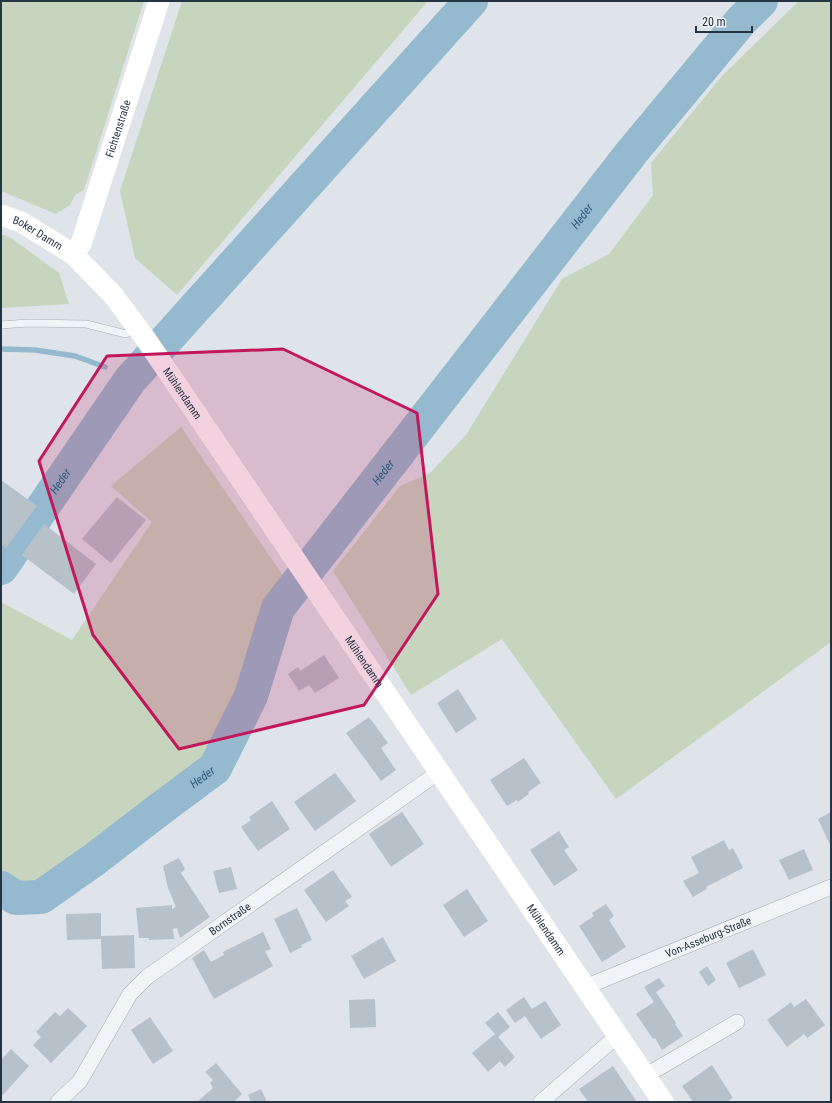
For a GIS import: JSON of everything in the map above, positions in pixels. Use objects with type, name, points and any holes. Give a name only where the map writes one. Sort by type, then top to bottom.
[{"type":"street","name":"Fichtenstraße","points":[[73,254],[81,244],[84,236],[159,1]]},
{"type":"street","name":"Boker Damm","points":[[1,215],[21,222],[73,254]]},
{"type":"street","name":"Mühlendamm","points":[[73,254],[113,295],[170,374],[663,1102]]},
{"type":"street","name":"Bornstraße","points":[[58,1102],[80,1081],[130,994],[147,977],[439,772]]},
{"type":"street","name":"Von-Asseburg-Straße","points":[[585,987],[831,887]]},
{"type":"street","points":[[644,1076],[737,1022]]},
{"type":"street","points":[[541,1102],[617,1036]]},
{"type":"lane","points":[[1,325],[28,323],[86,324],[126,334],[141,333]]},
{"type":"highlighted area","points":[[283,349],[417,413],[438,594],[364,705],[179,749],[93,635],[39,461],[107,356]]},
{"type":"green space","points":[[1,1],[144,1],[84,190],[75,195],[70,205],[56,214],[1,191]]},
{"type":"green space","points":[[182,1],[428,1],[177,295],[135,258],[120,191]]},
{"type":"green space","points":[[799,1],[831,1],[831,642],[616,799],[502,639],[411,695],[333,571],[400,486],[430,473],[466,435],[562,279],[609,254],[653,195],[651,163],[722,76]]},
{"type":"green space","points":[[1,234],[11,238],[59,273],[69,304],[1,308]]},
{"type":"green space","points":[[181,427],[286,580],[255,638],[242,691],[209,757],[46,883],[9,883],[1,877],[1,602],[72,640],[152,522],[111,486]]},
{"type":"building","points":[[1,480],[37,506],[6,548],[1,544]]},
{"type":"building","points":[[117,497],[146,520],[111,563],[82,539]]},
{"type":"building","points":[[44,524],[96,564],[74,594],[22,555]]},
{"type":"building","points":[[324,655],[339,678],[315,693],[309,685],[299,691],[288,674],[298,667],[300,671]]},
{"type":"building","points":[[458,689],[477,719],[456,733],[437,703]]},
{"type":"building","points":[[369,717],[388,743],[381,748],[396,770],[381,781],[346,733]]},
{"type":"building","points":[[524,758],[541,783],[528,792],[529,794],[518,802],[517,800],[507,806],[490,780]]},
{"type":"building","points":[[335,773],[356,801],[315,831],[294,802]]},
{"type":"building","points":[[272,801],[290,829],[258,851],[241,827],[251,820],[249,817]]},
{"type":"building","points":[[402,812],[424,844],[391,867],[369,834]]},
{"type":"building","points":[[831,812],[831,847],[818,819]]},
{"type":"building","points":[[559,831],[569,847],[564,850],[578,870],[554,886],[530,850]]},
{"type":"building","points":[[724,840],[729,850],[733,848],[743,868],[706,887],[707,889],[693,897],[683,881],[699,873],[691,857]]},
{"type":"building","points":[[804,849],[813,870],[789,880],[779,860]]},
{"type":"building","points":[[179,858],[185,869],[181,873],[210,917],[180,938],[177,928],[173,929],[174,939],[149,940],[149,938],[139,938],[136,908],[172,905],[172,909],[176,907],[168,888],[163,866]]},
{"type":"building","points":[[231,867],[237,889],[219,893],[213,871]]},
{"type":"building","points":[[333,870],[352,897],[345,901],[349,906],[326,922],[304,890]]},
{"type":"building","points":[[467,889],[488,921],[464,937],[443,905]]},
{"type":"building","points":[[606,904],[614,916],[609,920],[626,947],[602,962],[579,926],[594,916],[592,913]]},
{"type":"building","points":[[297,908],[312,940],[301,945],[302,947],[290,953],[274,919]]},
{"type":"building","points":[[101,913],[101,936],[134,935],[135,968],[102,969],[101,939],[67,940],[66,914]]},
{"type":"building","points":[[263,932],[271,949],[265,951],[273,966],[214,999],[192,958],[204,950],[211,962],[224,955],[223,952]]},
{"type":"building","points":[[383,937],[396,961],[364,979],[351,956]]},
{"type":"building","points":[[753,949],[766,975],[739,988],[726,963]]},
{"type":"building","points":[[707,966],[716,980],[708,986],[699,972]]},
{"type":"building","points":[[659,978],[665,986],[656,992],[683,1036],[662,1050],[655,1038],[653,1039],[636,1014],[654,1002],[644,987]]},
{"type":"building","points":[[524,997],[532,1009],[545,1001],[561,1025],[541,1039],[525,1016],[515,1023],[506,1010]]},
{"type":"building","points":[[375,999],[376,1027],[350,1028],[349,1000]]},
{"type":"building","points":[[806,999],[825,1025],[807,1038],[804,1034],[787,1047],[767,1020],[791,1002],[794,1007]]},
{"type":"building","points":[[68,1008],[87,1026],[51,1063],[33,1045],[41,1037],[36,1032],[55,1012],[60,1016]]},
{"type":"building","points":[[498,1012],[510,1027],[498,1037],[515,1057],[505,1067],[500,1061],[488,1072],[472,1053],[495,1034],[485,1023]]},
{"type":"building","points":[[150,1017],[173,1051],[153,1064],[131,1030]]},
{"type":"building","points":[[11,1049],[29,1066],[1,1097],[1,1060]]},
{"type":"building","points":[[216,1063],[242,1094],[234,1102],[197,1102],[213,1088],[210,1083],[213,1080],[205,1072]]},
{"type":"building","points":[[712,1065],[733,1098],[727,1102],[693,1102],[682,1086]]},
{"type":"building","points":[[613,1066],[637,1102],[588,1102],[579,1089]]},
{"type":"building","points":[[261,1089],[267,1102],[251,1102],[248,1095]]},
{"type":"waterway","name":"Heder","points":[[1,568],[130,380],[471,1]]},
{"type":"waterway","name":"Heder","points":[[1,888],[16,898],[41,897],[95,859],[215,768],[251,696],[278,608],[632,152],[741,21],[761,1]]},
{"type":"waterway","points":[[1,349],[35,350],[75,356],[105,367]]},
{"type":"waterway","points":[[120,375],[130,380]]}]
